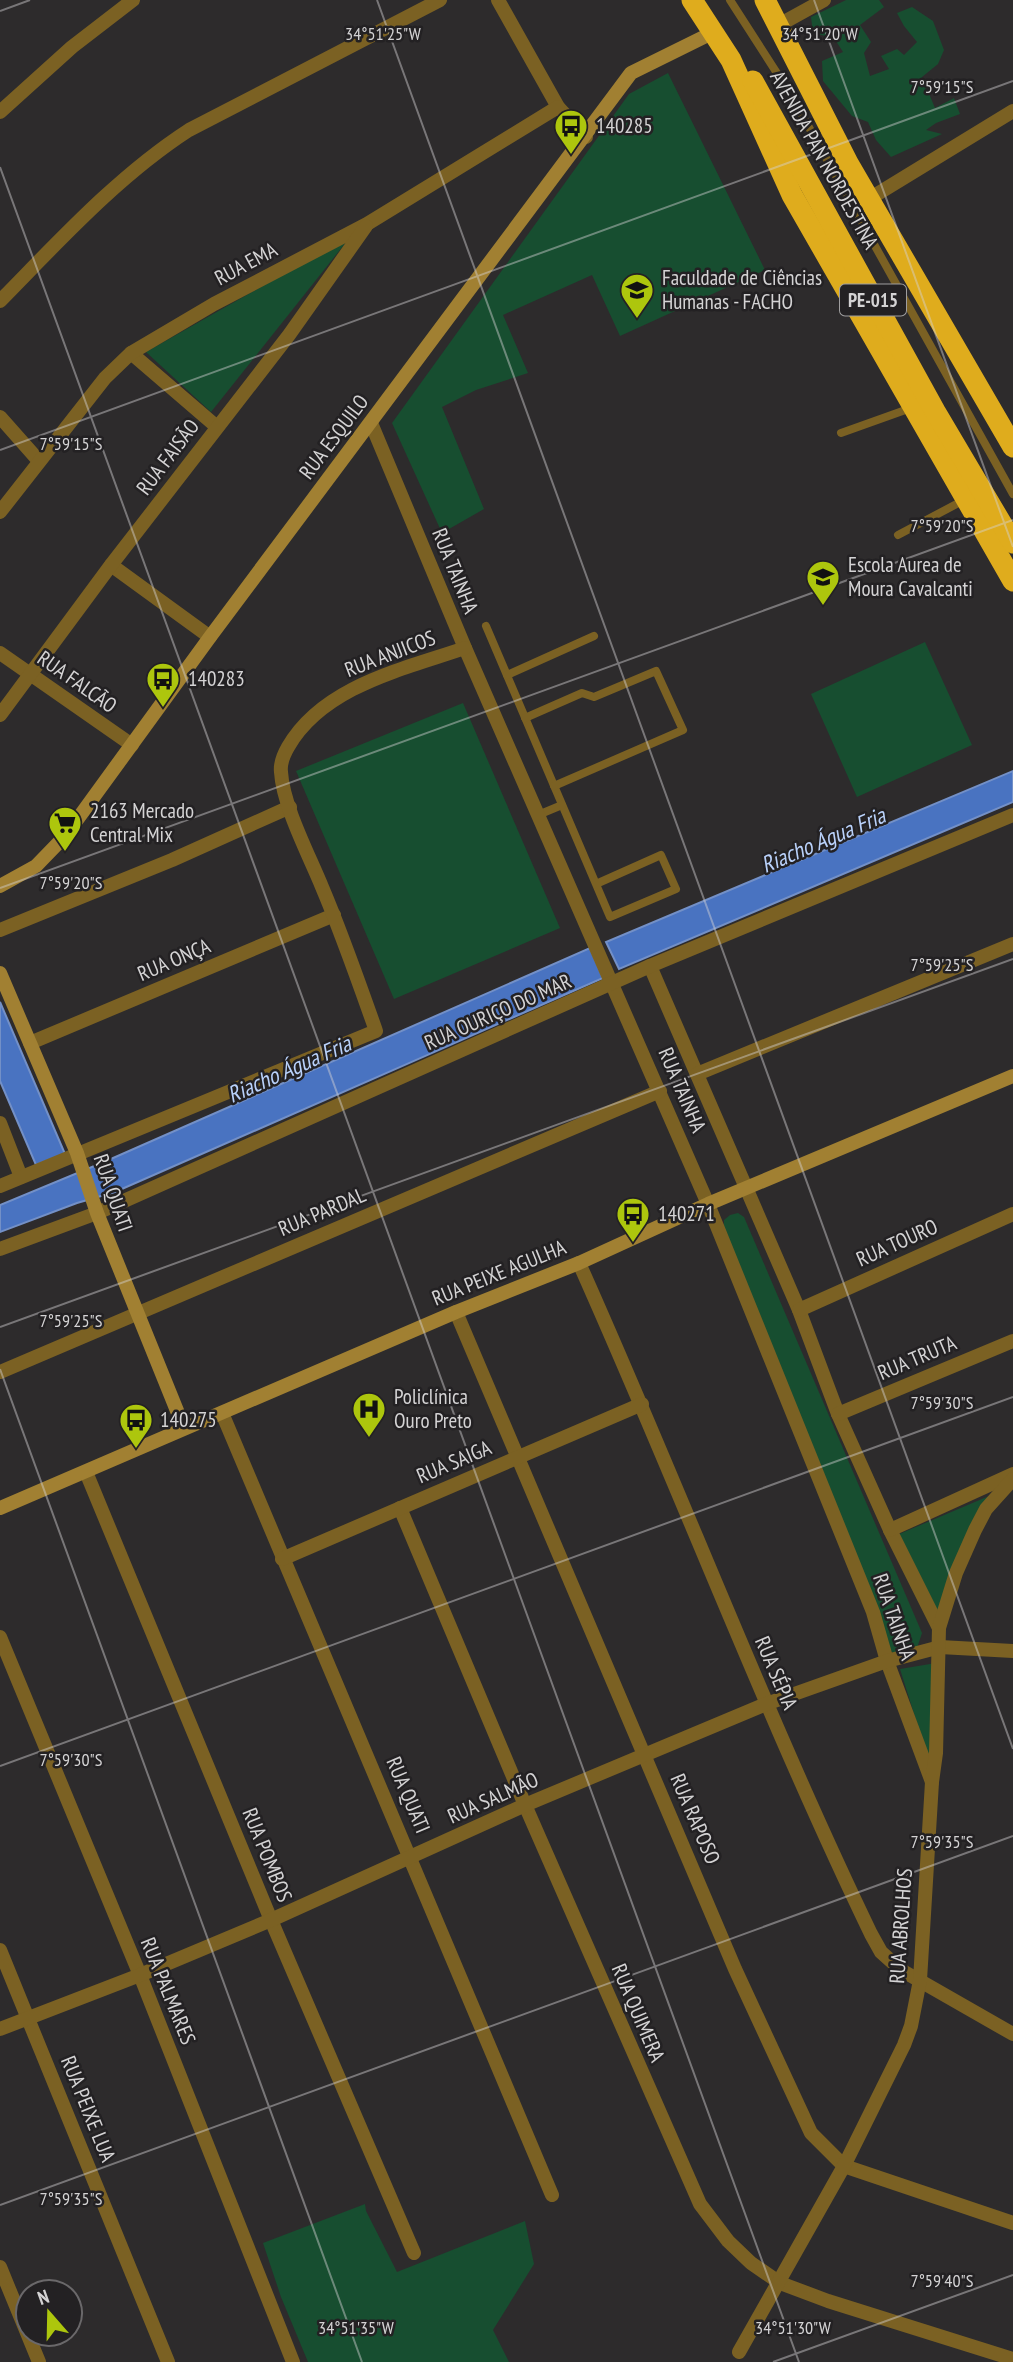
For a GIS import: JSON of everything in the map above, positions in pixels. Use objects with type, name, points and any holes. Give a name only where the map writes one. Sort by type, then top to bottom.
[{"type":"highway","name":"AVENIDA PAN NORDESTINA","points":[[692,0],[732,60],[792,195],[1013,581]]},
{"type":"highway","name":"AVENIDA PAN NORDESTINA","points":[[765,0],[848,163],[1013,447]]},
{"type":"highway","name":"AVENIDA PAN NORDESTINA","points":[[732,60],[744,69],[768,106],[916,376],[1013,543]]},
{"type":"street","points":[[0,112],[72,47],[133,0]]},
{"type":"street","points":[[0,301],[57,244],[163,147],[189,130],[440,0]]},
{"type":"street","points":[[498,0],[558,107],[586,137]]},
{"type":"street","points":[[777,26],[824,0]]},
{"type":"street","name":"RUA ESQUILO","points":[[0,886],[36,866],[66,835],[210,637],[586,137],[631,73],[715,32]]},
{"type":"street","name":"RUA EMA","points":[[0,512],[105,378],[131,353],[214,304],[368,224],[558,107]]},
{"type":"street","points":[[869,199],[1013,111]]},
{"type":"street","name":"RUA FAISÃO","points":[[0,715],[111,565],[289,335],[368,224]]},
{"type":"street","points":[[131,353],[217,427]]},
{"type":"street","points":[[0,416],[39,461]]},
{"type":"street","name":"RUA TAINHA","points":[[372,423],[465,648],[708,1204],[873,1612],[887,1661],[932,1782]]},
{"type":"street","points":[[111,565],[210,637]]},
{"type":"street","name":"RUA ANJICOS","points":[[77,1156],[376,1031],[334,915],[290,807],[280,770],[288,747],[304,726],[336,698],[374,680],[465,648]]},
{"type":"street","name":"RUA FALCÃO","points":[[0,653],[131,745]]},
{"type":"street","points":[[0,930],[172,860],[290,807]]},
{"type":"street","name":"RUA OURIÇO DO MAR","points":[[0,1249],[612,980],[650,967],[1013,815]]},
{"type":"street","name":"RUA ONÇA","points":[[30,1044],[334,915]]},
{"type":"street","points":[[697,1074],[1013,944]]},
{"type":"street","name":"RUA TAINHA","points":[[650,967],[799,1310],[838,1414],[890,1530],[939,1628]]},
{"type":"street","name":"RUA QUATI","points":[[0,973],[77,1156],[136,1315],[184,1428]]},
{"type":"street","name":"RUA PEIXE AGULHA","points":[[0,1508],[1013,1076]]},
{"type":"street","name":"RUA PARDAL","points":[[0,1373],[660,1091]]},
{"type":"street","points":[[0,1123],[21,1177]]},
{"type":"street","points":[[0,1186],[77,1156]]},
{"type":"street","name":"RUA TOURO","points":[[799,1310],[1013,1214]]},
{"type":"street","name":"RUA SÉPIA","points":[[579,1263],[642,1405],[816,1819],[881,1952],[920,1980],[1013,2034]]},
{"type":"street","name":"RUA RAPOSO","points":[[456,1312],[735,1969],[811,2133],[844,2166],[1013,2223]]},
{"type":"street","name":"RUA TRUTA","points":[[838,1414],[1013,1340]]},
{"type":"street","name":"RUA SAIGA","points":[[282,1559],[642,1405]]},
{"type":"street","name":"RUA QUATI","points":[[222,1413],[552,2195]]},
{"type":"street","name":"RUA POMBOS","points":[[86,1472],[271,1920],[414,2253]]},
{"type":"street","points":[[890,1530],[1013,1474]]},
{"type":"street","name":"RUA ABROLHOS","points":[[739,2352],[844,2166],[911,2026],[920,1980],[936,1753],[939,1628],[956,1573],[975,1530],[986,1509],[1013,1479]]},
{"type":"street","name":"RUA QUIMERA","points":[[400,1508],[673,2148],[700,2204],[728,2241],[751,2263],[780,2283],[828,2301],[1013,2359]]},
{"type":"street","name":"RUA PALMARES","points":[[0,1637],[140,1975],[293,2362]]},
{"type":"street","name":"RUA SALMÃO","points":[[0,2029],[140,1975],[271,1920],[526,1805],[766,1704],[887,1661],[940,1647],[1013,1651]]},
{"type":"street","name":"RUA PEIXE LUA","points":[[0,1950],[169,2362]]},
{"type":"street","points":[[0,2267],[39,2362]]},
{"type":"lane","points":[[730,0],[790,95],[1013,494]]},
{"type":"lane","points":[[841,433],[914,408]]},
{"type":"lane","points":[[898,535],[967,499]]},
{"type":"lane","points":[[486,626],[610,917],[676,889],[661,855],[596,884]]},
{"type":"lane","points":[[507,675],[594,636]]},
{"type":"lane","points":[[525,718],[582,693],[594,697],[656,671],[683,730],[554,786]]},
{"type":"lane","points":[[538,815],[562,805]]},
{"type":"green space","points":[[846,0],[879,0],[884,7],[860,25],[871,42],[864,53],[870,76],[889,69],[881,56],[897,49],[904,55],[917,42],[897,13],[912,7],[933,21],[944,50],[938,64],[922,77],[935,108],[954,98],[960,114],[926,130],[942,134],[891,157],[876,140],[868,122],[852,116],[823,81],[822,61],[843,52],[834,38],[813,33],[811,17]]},
{"type":"green space","points":[[668,73],[765,270],[620,336],[592,275],[503,315],[528,373],[476,390],[442,407],[484,509],[442,533],[392,423],[629,94]]},
{"type":"green space","points":[[351,236],[211,412],[146,352]]},
{"type":"green space","points":[[925,642],[972,745],[857,797],[811,694]]},
{"type":"green space","points":[[463,703],[560,928],[394,999],[296,771]]},
{"type":"green space","points":[[738,1213],[744,1217],[922,1633],[917,1648],[893,1653],[887,1647],[724,1228],[724,1220]]},
{"type":"green space","points":[[989,1496],[938,1615],[897,1535]]},
{"type":"green space","points":[[936,1663],[931,1768],[900,1669]]},
{"type":"green space","points":[[365,2204],[397,2272],[525,2221],[534,2264],[493,2330],[509,2362],[308,2362],[281,2297],[263,2243]]},
{"type":"water","points":[[1013,771],[1013,802],[619,969],[606,942]]},
{"type":"water","points":[[590,948],[603,978],[115,1192],[0,1232],[0,1205],[104,1162]]},
{"type":"water","points":[[0,1002],[65,1154],[36,1165],[0,1081]]},
{"type":"place","name":"140285","points":[[571,156]]},
{"type":"place","name":"Faculdade de Ciências Humanas - FACHO","points":[[637,320]]},
{"type":"place","name":"Escola Aurea de Moura Cavalcanti","points":[[823,607]]},
{"type":"place","name":"140283","points":[[163,709]]},
{"type":"place","name":"2163 Mercado Central Mix","points":[[65,853]]},
{"type":"place","name":"140271","points":[[633,1244]]},
{"type":"place","name":"Policlínica Ouro Preto","points":[[369,1439]]},
{"type":"place","name":"140275","points":[[136,1450]]},
{"type":"water label","name":"Riacho Água Fria","points":[[823,840]]},
{"type":"water label","name":"Riacho Água Fria","points":[[289,1069]]}]
